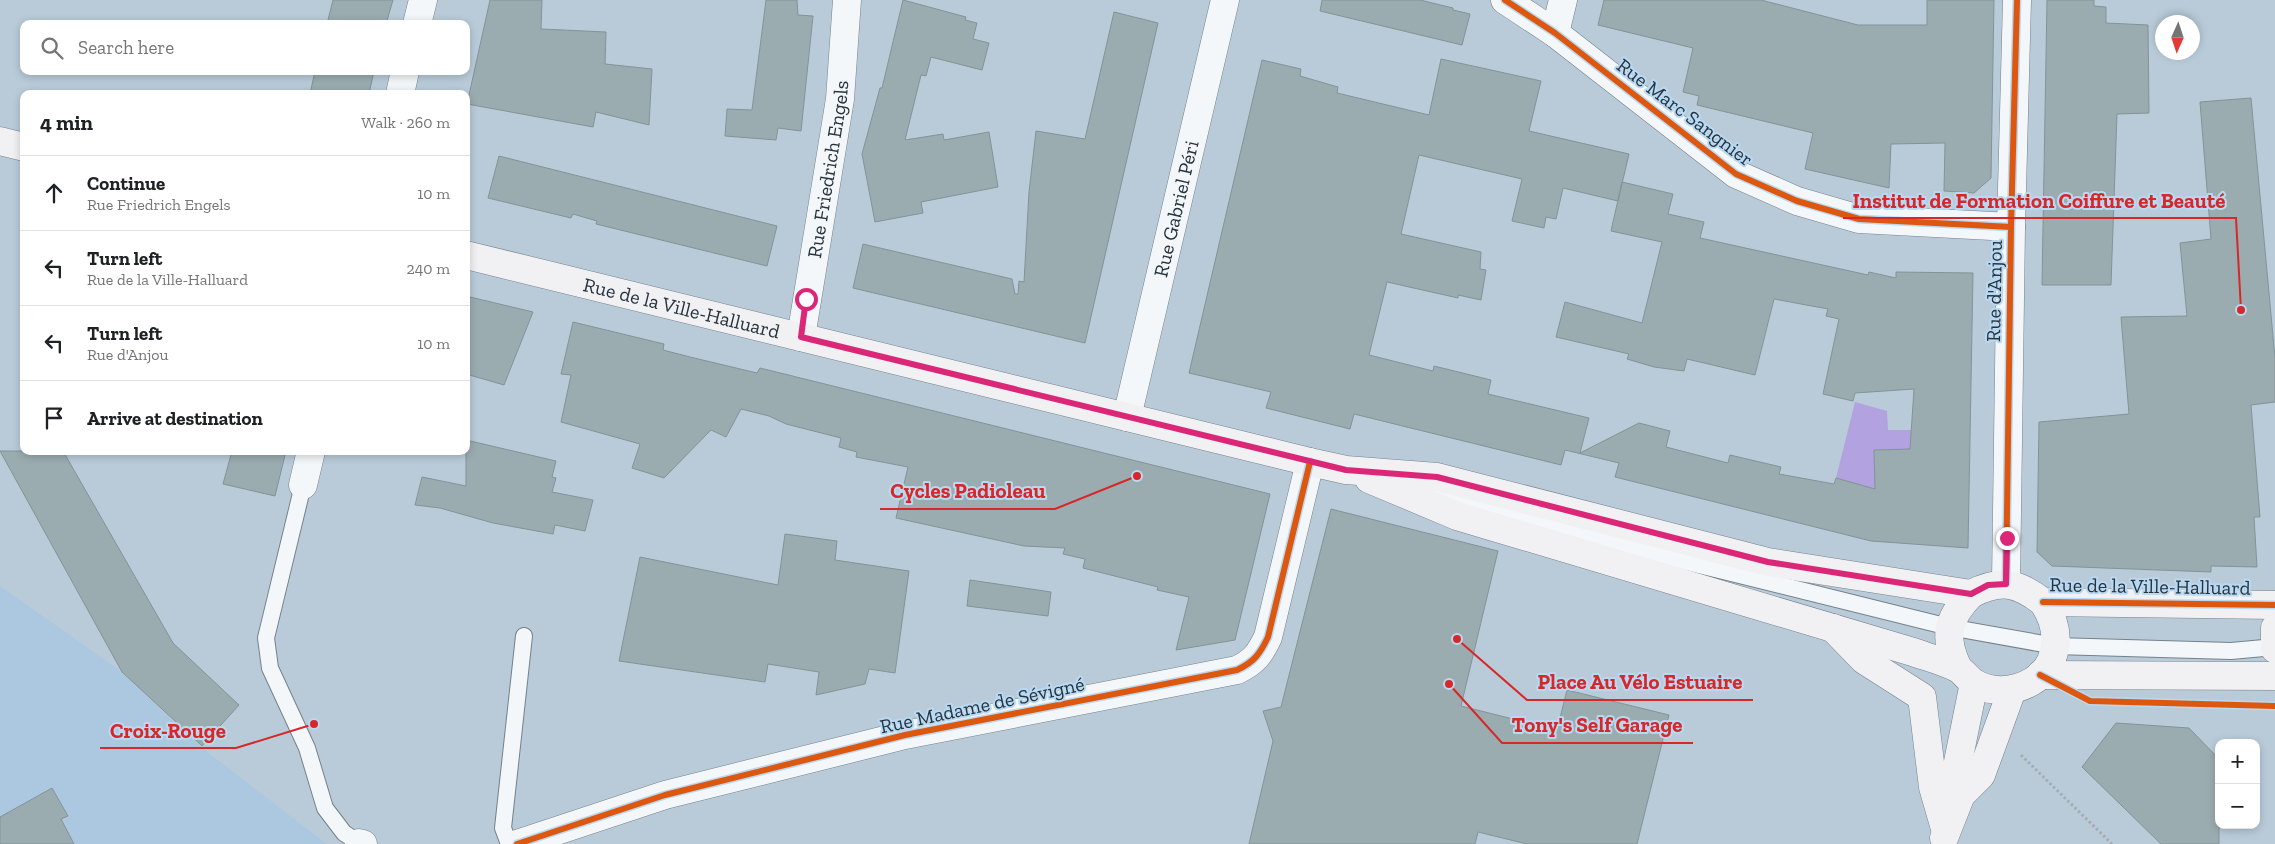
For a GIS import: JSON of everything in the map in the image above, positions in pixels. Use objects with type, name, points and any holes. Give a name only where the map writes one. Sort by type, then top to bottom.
[{"type":"main road","points":[[0,141],[20,146]]},
{"type":"main road","name":"Rue de la Ville-Halluard","points":[[470,256],[1310,462],[1346,470],[1437,477],[1768,562],[1971,594],[1988,585],[2006,584],[2026,589],[2043,602],[2275,604]]},
{"type":"main road","points":[[1346,470],[1457,516],[1832,627],[1966,675],[1993,690],[2012,690],[2028,684],[2040,675],[2050,662],[2055,646],[2055,630],[2051,616],[2043,602]]},
{"type":"main road","points":[[1961,795],[1958,767],[1966,675],[1949,642],[1949,627],[1957,608],[1971,594]]},
{"type":"main road","points":[[1832,627],[1864,660],[1922,697],[1933,787],[1944,838]]},
{"type":"main road","points":[[2275,628],[2275,648]]},
{"type":"main road","points":[[2040,675],[2275,676]]},
{"type":"main road","points":[[1944,838],[1961,795],[1981,775],[2012,690]]},
{"type":"street","points":[[418,20],[423,0]]},
{"type":"street","name":"Rue Friedrich Engels","points":[[801,337],[840,100],[848,0]]},
{"type":"street","name":"Rue Gabriel Péri","points":[[1127,417],[1225,0]]},
{"type":"street","name":"Rue Marc Sangnier","points":[[1505,0],[1555,33],[1736,174],[1797,202],[1859,219],[2011,227]]},
{"type":"street","points":[[1555,33],[1563,0]]},
{"type":"street","name":"Rue d'Anjou","points":[[2006,584],[2011,227],[2017,0]]},
{"type":"street","points":[[401,90],[405,75]]},
{"type":"street","points":[[303,485],[310,455]]},
{"type":"street","name":"Rue Madame de Sévigné","points":[[517,844],[665,795],[905,735],[1237,670],[1249,665],[1258,657],[1268,637],[1310,462]]},
{"type":"lane","points":[[1346,470],[1687,562],[1949,627],[2055,646],[2232,651],[2275,648]]},
{"type":"lane","points":[[303,485],[266,638],[270,668],[307,748],[325,808],[344,833],[361,844]]},
{"type":"lane","points":[[509,844],[502,828],[524,636]]},
{"type":"path","points":[[2017,750],[2112,844]]},
{"type":"shaded area","points":[[1855,402],[1887,411],[1888,430],[1931,430],[1931,472],[1888,450],[1874,450],[1875,476],[1884,506],[1836,478]]},
{"type":"shaded area","points":[[0,586],[122,672],[202,748],[327,844],[0,844]]},
{"type":"building","points":[[333,0],[393,0],[387,20],[328,20]]},
{"type":"building","points":[[490,0],[542,0],[541,29],[606,32],[605,64],[652,69],[649,125],[596,112],[593,127],[470,105],[470,90]]},
{"type":"building","points":[[766,0],[797,0],[798,15],[813,16],[801,131],[778,128],[776,140],[725,136],[727,109],[752,110]]},
{"type":"building","points":[[903,0],[966,17],[965,20],[977,23],[973,39],[989,43],[982,70],[931,57],[926,76],[921,75],[905,140],[943,134],[944,140],[989,132],[998,187],[921,202],[923,213],[875,222],[862,154],[880,88],[882,88]]},
{"type":"building","points":[[1322,0],[1420,0],[1470,14],[1462,45],[1320,11]]},
{"type":"building","points":[[1604,0],[1761,0],[1858,25],[1927,25],[1927,0],[1994,0],[1991,178],[1974,193],[1944,191],[1945,143],[1891,144],[1889,188],[1805,169],[1813,133],[1697,105],[1699,96],[1683,92],[1693,48],[1598,25]]},
{"type":"building","points":[[2047,0],[2094,0],[2094,6],[2106,7],[2106,23],[2148,25],[2149,113],[2117,114],[2111,285],[2042,285]]},
{"type":"building","points":[[1114,12],[1158,23],[1085,343],[853,288],[863,244],[1012,279],[1015,294],[1018,294],[1019,281],[1024,282],[1029,192],[1036,131],[1085,139]]},
{"type":"building","points":[[1441,59],[1541,81],[1529,131],[1629,154],[1622,182],[1673,194],[1668,214],[1704,222],[1700,238],[1868,275],[1869,272],[1896,278],[1896,272],[1973,273],[1968,548],[1871,541],[1615,477],[1619,463],[1565,450],[1561,465],[1354,414],[1350,429],[1266,408],[1271,392],[1189,373],[1262,60],[1301,69],[1300,76],[1338,87],[1337,93],[1429,115]],"holes":[[[1419,155],[1522,179],[1512,221],[1544,228],[1546,217],[1556,219],[1563,188],[1618,201],[1611,231],[1662,242],[1642,323],[1565,302],[1556,337],[1629,354],[1627,359],[1654,367],[1684,371],[1687,359],[1755,375],[1774,299],[1828,309],[1826,316],[1839,319],[1823,394],[1853,401],[1855,393],[1914,389],[1910,449],[1874,450],[1875,489],[1836,478],[1834,484],[1779,474],[1781,467],[1730,455],[1728,463],[1666,447],[1670,431],[1639,423],[1580,453],[1589,418],[1488,394],[1491,380],[1434,366],[1433,371],[1369,355],[1387,282],[1458,298],[1458,295],[1481,300],[1486,270],[1480,269],[1481,252],[1401,234]]]},
{"type":"building","points":[[314,75],[373,75],[370,90],[311,90]]},
{"type":"building","points":[[2251,98],[2275,358],[2275,402],[2251,405],[2260,517],[2254,517],[2257,567],[2211,566],[2211,572],[2052,566],[2037,552],[2039,422],[2129,414],[2121,317],[2187,316],[2180,243],[2211,239],[2200,102]]},
{"type":"building","points":[[499,156],[777,226],[767,266],[596,224],[597,221],[573,214],[571,218],[488,198]]},
{"type":"building","points":[[470,297],[533,312],[504,385],[470,375]]},
{"type":"building","points":[[573,322],[664,344],[663,350],[690,357],[757,373],[760,368],[1270,494],[1235,640],[1176,650],[1189,597],[1157,590],[1158,587],[1083,568],[1085,559],[1063,554],[1065,548],[1024,546],[896,518],[908,467],[856,457],[857,452],[839,447],[841,438],[786,424],[769,416],[741,409],[726,437],[711,430],[664,478],[632,468],[640,444],[561,422],[571,375],[561,374]]},
{"type":"building","points":[[470,441],[556,461],[552,477],[556,478],[552,492],[593,500],[585,531],[555,525],[553,534],[493,523],[440,508],[415,505],[422,477],[466,486],[466,455],[470,455]]},
{"type":"building","points":[[0,451],[20,451],[20,455],[65,455],[173,643],[239,705],[202,746],[122,672]]},
{"type":"building","points":[[231,455],[285,455],[275,496],[223,484]]},
{"type":"building","points":[[1331,509],[1498,551],[1461,706],[1557,730],[1567,690],[1669,715],[1637,844],[1527,844],[1478,832],[1475,844],[1249,844],[1273,741],[1263,711],[1281,707]]},
{"type":"building","points":[[785,534],[837,541],[835,560],[909,571],[895,673],[869,669],[865,684],[816,695],[819,672],[768,664],[765,682],[619,661],[640,557],[778,585]]},
{"type":"building","points":[[970,580],[1051,592],[1048,616],[967,606]]},
{"type":"building","points":[[2116,723],[2189,728],[2215,755],[2215,829],[2219,829],[2219,844],[2161,844],[2082,767]]},
{"type":"building","points":[[52,788],[68,816],[61,819],[74,844],[0,844],[0,817]]},
{"type":"cycle path","points":[[1505,0],[1555,33],[1736,174],[1797,201],[1859,219],[2011,227]]},
{"type":"cycle path","points":[[2006,583],[2011,227],[2017,0]]},
{"type":"cycle path","points":[[517,844],[665,795],[905,735],[1237,670],[1256,657],[1268,637],[1310,462]]},
{"type":"cycle path","points":[[2043,602],[2275,605]]},
{"type":"cycle path","points":[[2040,675],[2090,701],[2275,706]]},
{"type":"place","name":"Institut de Formation Coiffure et Beauté","points":[[2241,310]]},
{"type":"place","name":"Cycles Padioleau","points":[[1137,476]]},
{"type":"place","name":"Place Au Vélo Estuaire","points":[[1457,639]]},
{"type":"place","name":"Tony's Self Garage","points":[[1449,684]]},
{"type":"place","name":"Croix-Rouge","points":[[314,724]]},
{"type":"route","points":[[806,299],[801,337],[1346,470],[1437,477],[1768,562],[1971,594],[1988,585],[2006,584],[2007,538]]}]
